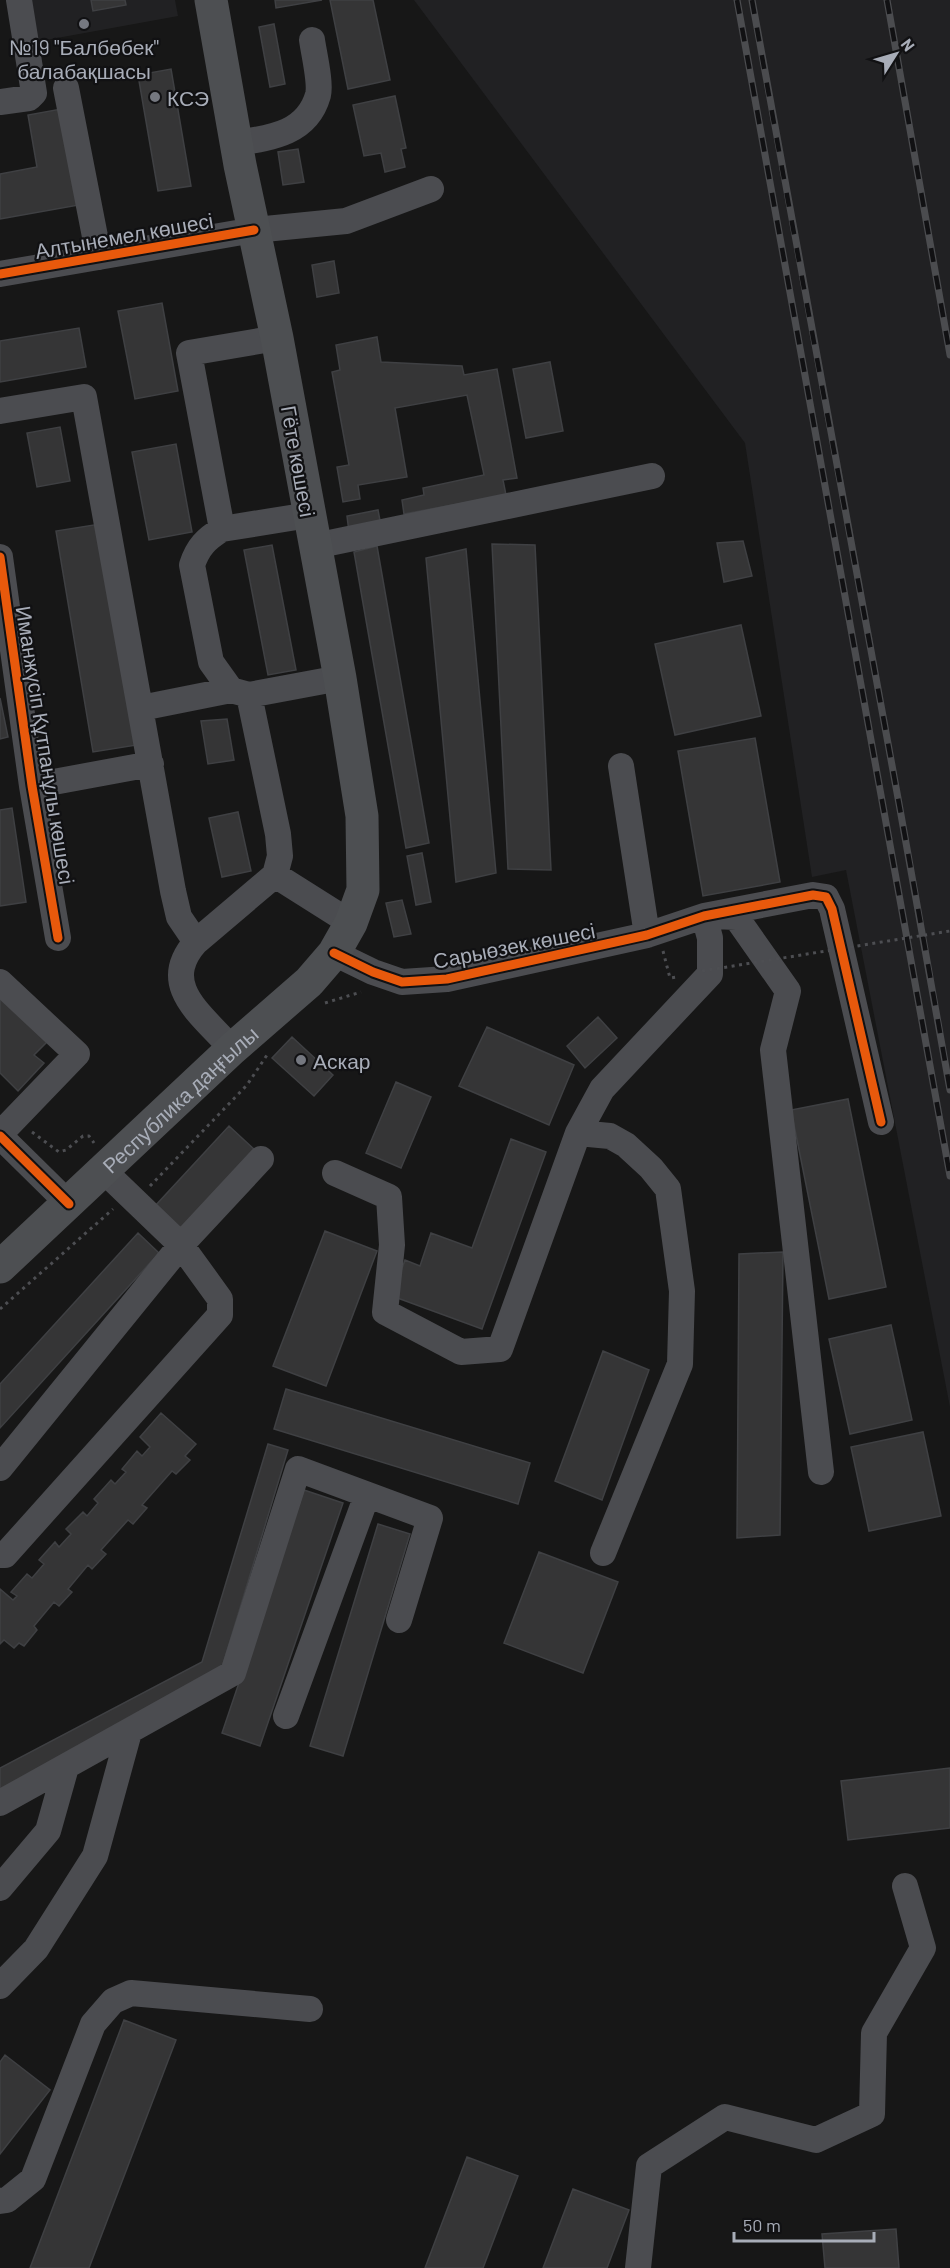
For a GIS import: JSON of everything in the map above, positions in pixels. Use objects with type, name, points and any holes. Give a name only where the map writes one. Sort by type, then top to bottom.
[{"type":"main road","name":"Гёте көшесі","points":[[211,0],[236,143],[278,338],[340,678],[362,816],[363,890],[351,923]]},
{"type":"main road","name":"Республика даңғылы","points":[[0,1267],[104,1172],[232,1049],[309,982],[334,952],[351,923]]},
{"type":"street","points":[[0,102],[29,98],[34,93],[19,0]]},
{"type":"street","points":[[236,143],[282,136],[306,120],[318,94],[312,40]]},
{"type":"street","points":[[66,87],[99,256]]},
{"type":"street","name":"Алтынемел көшесі","points":[[0,274],[254,230],[346,221],[430,189]]},
{"type":"street","points":[[222,529],[189,353],[278,338]]},
{"type":"street","points":[[0,411],[84,397],[179,917],[196,942]]},
{"type":"street","points":[[232,1049],[182,991],[178,973],[186,953],[196,942],[275,875],[280,856],[278,834],[240,693],[211,662],[192,565],[197,550],[206,538],[222,529],[312,530],[652,476]]},
{"type":"street","name":"Иманжүсіп Құтпанұлы көшесі","points":[[0,557],[32,786],[58,938]]},
{"type":"street","points":[[141,708],[340,678]]},
{"type":"street","points":[[32,786],[151,764]]},
{"type":"street","points":[[621,766],[655,941]]},
{"type":"street","points":[[275,875],[351,923]]},
{"type":"street","points":[[704,916],[813,895],[826,897],[832,909],[881,1122]]},
{"type":"street","points":[[335,1173],[389,1197],[392,1245],[385,1312],[461,1352],[500,1349],[578,1133],[602,1089],[710,974],[710,938],[704,916]]},
{"type":"street","points":[[704,916],[736,917],[788,991],[773,1050],[821,1472]]},
{"type":"street","name":"Сарыөзек көшесі","points":[[334,952],[373,972],[402,982],[447,980],[655,941],[704,916]]},
{"type":"street","points":[[0,982],[77,1054],[0,1135],[69,1204]]},
{"type":"street","points":[[578,1133],[610,1137],[626,1145],[651,1168],[668,1189],[682,1291],[680,1365],[603,1553]]},
{"type":"street","points":[[0,1468],[181,1245],[261,1160]]},
{"type":"street","points":[[0,1554],[5,1555],[220,1315],[220,1299],[181,1245],[104,1172]]},
{"type":"street","points":[[0,1803],[233,1672],[298,1469],[430,1518],[399,1620]]},
{"type":"street","points":[[286,1716],[367,1495]]},
{"type":"street","points":[[4,1972],[36,1950],[95,1856],[129,1732]]},
{"type":"street","points":[[0,1888],[48,1831],[66,1767]]},
{"type":"street","points":[[638,2268],[649,2166],[725,2116],[816,2140],[872,2114],[874,2033],[923,1948],[905,1886]]},
{"type":"street","points":[[0,2201],[7,2200],[33,2179],[93,2024],[113,2001],[131,1994],[310,2009]]},
{"type":"path","points":[[692,974],[950,931]]},
{"type":"path","points":[[655,941],[670,978],[681,976]]},
{"type":"path","points":[[0,1309],[129,1195]]},
{"type":"shaded area","name":"№19 \"Балбөбек\" балабақшасы","points":[[28,0],[175,0],[178,16],[35,42]]},
{"type":"shaded area","points":[[414,0],[950,0],[950,1407],[846,870],[812,877],[745,443]]},
{"type":"building","points":[[91,0],[125,0],[126,5],[93,11]]},
{"type":"building","points":[[275,0],[322,0],[276,8]]},
{"type":"building","points":[[330,0],[373,0],[390,80],[348,89]]},
{"type":"building","points":[[274,24],[285,84],[270,87],[259,27]]},
{"type":"building","points":[[171,69],[191,186],[158,191],[138,75]]},
{"type":"building","points":[[395,96],[406,148],[401,149],[405,167],[385,172],[381,153],[364,156],[353,105]]},
{"type":"building","points":[[61,109],[79,205],[0,219],[0,174],[37,167],[28,115]]},
{"type":"building","points":[[298,149],[304,182],[283,185],[278,152]]},
{"type":"building","points":[[334,261],[339,293],[317,297],[312,265]]},
{"type":"building","points":[[162,303],[178,391],[135,399],[118,311]]},
{"type":"building","points":[[79,328],[86,367],[0,382],[0,341]]},
{"type":"building","points":[[377,337],[381,362],[462,366],[464,375],[497,369],[517,478],[503,480],[506,495],[404,514],[402,500],[424,495],[423,488],[484,475],[467,395],[395,408],[407,477],[358,485],[360,499],[343,502],[337,467],[349,465],[332,372],[340,370],[336,345]]},
{"type":"building","points":[[550,362],[563,431],[526,438],[513,369]]},
{"type":"building","points":[[60,427],[70,481],[37,487],[27,433]]},
{"type":"building","points":[[176,444],[192,532],[149,540],[132,452]]},
{"type":"building","points":[[378,510],[381,526],[349,532],[347,516]]},
{"type":"building","points":[[100,524],[137,745],[93,752],[56,531]]},
{"type":"building","points":[[743,541],[752,576],[724,582],[717,543]]},
{"type":"building","points":[[492,544],[535,545],[551,870],[508,869]]},
{"type":"building","points":[[272,545],[296,670],[268,675],[244,550]]},
{"type":"building","points":[[377,546],[429,843],[406,848],[354,552]]},
{"type":"building","points":[[466,549],[496,873],[456,882],[426,558]]},
{"type":"building","points":[[741,625],[761,716],[675,735],[655,644]]},
{"type":"building","points":[[0,698],[8,737],[0,739]]},
{"type":"building","points":[[227,719],[234,760],[208,764],[201,721]]},
{"type":"building","points":[[755,738],[780,882],[703,896],[678,751]]},
{"type":"building","points":[[12,808],[26,902],[0,906],[0,810]]},
{"type":"building","points":[[238,812],[251,871],[222,877],[209,818]]},
{"type":"building","points":[[422,853],[431,902],[416,905],[407,856]]},
{"type":"building","points":[[402,900],[411,934],[394,937],[386,903]]},
{"type":"building","points":[[0,990],[51,1038],[34,1055],[44,1063],[18,1091],[0,1073]]},
{"type":"building","points":[[598,1017],[617,1038],[585,1068],[567,1046]]},
{"type":"building","points":[[487,1027],[574,1065],[549,1125],[459,1086]]},
{"type":"building","points":[[292,1037],[333,1075],[314,1096],[272,1058]]},
{"type":"building","points":[[396,1082],[431,1097],[401,1168],[366,1153]]},
{"type":"building","points":[[848,1099],[886,1287],[829,1299],[791,1110]]},
{"type":"building","points":[[229,1126],[257,1152],[183,1232],[155,1206]]},
{"type":"building","points":[[511,1139],[546,1152],[482,1329],[392,1296],[405,1260],[420,1266],[431,1233],[472,1248]]},
{"type":"building","points":[[325,1231],[377,1251],[326,1386],[273,1366]]},
{"type":"building","points":[[138,1233],[159,1253],[0,1428],[0,1384]]},
{"type":"building","points":[[783,1252],[780,1535],[737,1538],[739,1254]]},
{"type":"building","points":[[891,1325],[912,1420],[850,1434],[829,1339]]},
{"type":"building","points":[[603,1351],[649,1370],[602,1500],[555,1481]]},
{"type":"building","points":[[286,1389],[530,1463],[518,1504],[274,1429]]},
{"type":"building","points":[[161,1413],[196,1444],[185,1456],[190,1460],[176,1474],[172,1471],[142,1505],[147,1508],[133,1524],[128,1520],[101,1550],[106,1554],[92,1569],[88,1565],[68,1589],[72,1592],[59,1606],[54,1602],[34,1626],[37,1630],[24,1646],[19,1643],[14,1648],[4,1640],[0,1644],[0,1589],[13,1600],[17,1596],[11,1592],[27,1574],[32,1578],[44,1564],[39,1560],[55,1542],[59,1547],[71,1534],[66,1529],[83,1512],[87,1516],[98,1503],[94,1499],[111,1480],[115,1484],[126,1472],[122,1469],[137,1451],[142,1456],[150,1447],[140,1437]]},
{"type":"building","points":[[923,1432],[941,1516],[869,1531],[851,1447]]},
{"type":"building","points":[[268,1444],[288,1450],[220,1674],[0,1790],[0,1768],[202,1662]]},
{"type":"building","points":[[304,1490],[343,1503],[260,1746],[222,1733]]},
{"type":"building","points":[[378,1524],[410,1534],[343,1756],[310,1746]]},
{"type":"building","points":[[539,1552],[618,1582],[583,1673],[504,1643]]},
{"type":"building","points":[[950,1768],[950,1828],[848,1840],[841,1781]]},
{"type":"building","points":[[124,2020],[176,2040],[89,2268],[30,2268]]},
{"type":"building","points":[[5,2055],[50,2090],[0,2154],[0,2062]]},
{"type":"building","points":[[467,2157],[518,2176],[483,2268],[425,2268]]},
{"type":"building","points":[[573,2189],[629,2210],[607,2268],[543,2268]]},
{"type":"building","points":[[896,2229],[899,2268],[825,2268],[822,2234]]},
{"type":"railway","points":[[737,0],[950,1176]]},
{"type":"railway","points":[[752,0],[950,1090]]},
{"type":"railway","points":[[887,0],[950,355]]},
{"type":"cycle path","points":[[0,274],[254,230]]},
{"type":"cycle path","points":[[0,557],[32,786],[58,938]]},
{"type":"cycle path","points":[[334,953],[373,972],[402,982],[447,979],[647,935],[704,916],[813,895],[826,897],[832,909],[881,1122]]},
{"type":"cycle path","points":[[0,1136],[69,1204]]},
{"type":"place","name":"№19 \"Балбөбек\" балабақшасы","points":[[84,24]]},
{"type":"place","name":"КСЭ","points":[[155,97]]},
{"type":"place","name":"Аскар","points":[[301,1060]]}]
